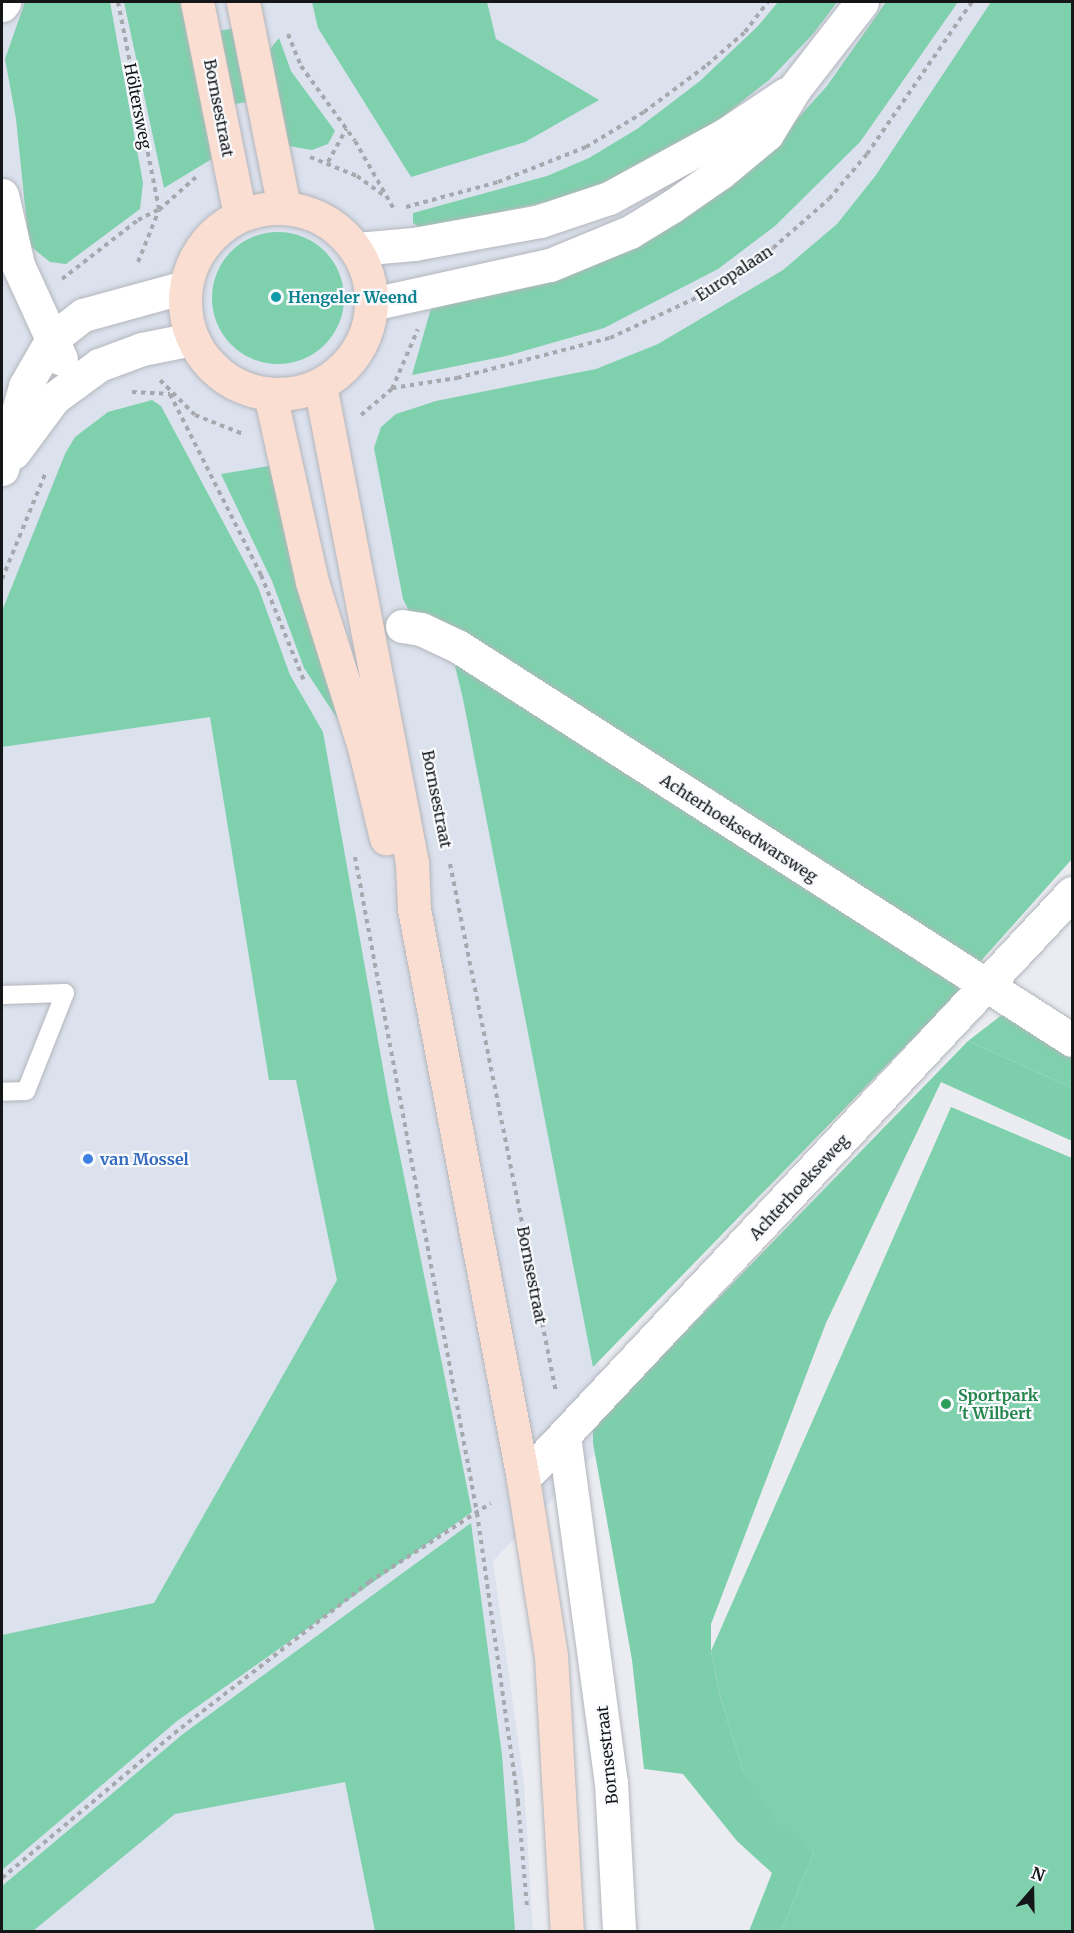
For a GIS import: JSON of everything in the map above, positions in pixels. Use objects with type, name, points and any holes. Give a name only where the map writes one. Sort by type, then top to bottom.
[{"type":"main road","name":"Bornsestraat","points":[[197,2],[240,215]]},
{"type":"main road","points":[[243,2],[284,207]]},
{"type":"main road","points":[[284,207],[312,213],[338,228],[357,249],[366,266],[372,304],[368,329],[357,351],[341,370],[320,385],[296,393],[270,394],[246,389],[224,377],[205,360],[192,339],[185,314],[185,287],[194,257],[213,232],[240,215],[284,207]]},
{"type":"main road","points":[[320,385],[412,863],[414,909],[523,1479],[551,1656],[567,1932]]},
{"type":"main road","points":[[270,394],[312,582],[364,747],[393,866],[414,909]]},
{"type":"street","points":[[372,304],[532,270],[630,232],[720,173],[767,134],[795,88],[862,2]]},
{"type":"street","points":[[357,249],[414,244],[540,221],[609,198],[726,134],[795,88]]},
{"type":"street","points":[[2,195],[18,265],[71,382]]},
{"type":"street","points":[[2,470],[25,386],[52,339],[83,315],[185,287]]},
{"type":"street","points":[[2,470],[35,419],[71,382],[99,365],[142,349],[192,339]]},
{"type":"street","name":"Achterhoeksedwarsweg","points":[[402,626],[421,629],[459,647],[986,988],[1072,1040]]},
{"type":"street","name":"Achterhoekseweg","points":[[523,1479],[986,988],[1072,893]]},
{"type":"street","name":"Bornsestraat","points":[[564,1436],[611,1782],[619,1932]]},
{"type":"lane","points":[[2,995],[64,993],[26,1090],[2,1092]]},
{"type":"path","name":"Höltersweg","points":[[118,2],[159,210]]},
{"type":"path","points":[[284,26],[301,66],[346,129],[394,209],[498,182],[586,147],[644,112],[707,64],[745,32],[768,2]]},
{"type":"path","name":"Europalaan","points":[[364,413],[392,388],[457,378],[610,338],[711,291],[773,248],[830,199],[867,154],[972,2]]},
{"type":"path","points":[[328,162],[346,129]]},
{"type":"path","points":[[122,395],[130,392],[170,394],[261,576],[307,687]]},
{"type":"path","points":[[2,579],[48,469]]},
{"type":"path","points":[[354,849],[477,1513],[518,1802],[528,1916]]},
{"type":"path","name":"Bornsestraat","points":[[449,861],[564,1436]]},
{"type":"path","points":[[2,1878],[181,1728],[341,1604],[477,1513]]},
{"type":"shaded area","points":[[2,2],[1016,2],[893,189],[738,327],[419,434],[613,1436],[493,1561],[524,1783],[533,1931],[2,1932]]},
{"type":"green space","points":[[25,2],[110,2],[143,183],[140,209],[66,264],[50,262],[29,245],[16,119],[5,59]]},
{"type":"green space","points":[[124,2],[183,2],[215,157],[164,188]]},
{"type":"green space","points":[[312,2],[487,2],[496,39],[599,100],[525,142],[411,177],[318,28]]},
{"type":"green space","points":[[778,2],[837,2],[814,33],[770,79],[720,119],[597,191],[421,229],[413,223],[413,213],[547,176],[589,158],[637,129],[700,81],[758,26]]},
{"type":"green space","points":[[886,2],[958,2],[860,142],[775,226],[718,269],[604,328],[506,356],[412,375],[432,305],[759,161],[827,86]]},
{"type":"green space","points":[[991,2],[1072,2],[1072,859],[980,962],[420,633],[403,599],[374,448],[381,427],[396,414],[436,401],[596,369],[658,344],[783,270],[837,224],[876,175]]},
{"type":"green space","points":[[235,28],[248,102],[227,106],[214,32]]},
{"type":"green space","points":[[279,38],[291,71],[335,131],[328,144],[312,150],[283,145],[265,55]]},
{"type":"green space","points":[[278,232],[303,237],[324,252],[339,273],[344,298],[339,323],[324,344],[303,359],[278,364],[253,359],[232,344],[217,323],[212,298],[217,273],[232,252],[253,237]]},
{"type":"green space","points":[[152,400],[161,406],[258,587],[290,675],[323,732],[389,1102],[472,1512],[177,1721],[2,1870],[2,1635],[154,1603],[337,1280],[296,1080],[269,1080],[210,717],[2,747],[2,611],[65,454],[75,437],[108,412]]},
{"type":"green space","points":[[275,465],[346,732],[304,668],[272,581],[221,474]]},
{"type":"green space","points":[[454,662],[961,989],[593,1367],[463,699]]},
{"type":"green space","points":[[1003,1014],[1072,1056],[1072,1088],[968,1041]]},
{"type":"green space","points":[[968,1041],[1072,1088],[1072,1141],[941,1082],[826,1323],[711,1624],[711,1651],[720,1696],[743,1771],[776,1822],[814,1852],[781,1931],[749,1931],[772,1873],[737,1841],[683,1774],[644,1769],[632,1660],[593,1443],[593,1427]]},
{"type":"green space","name":"Sportpark 't Wilbert","points":[[951,1107],[1072,1158],[1072,1931],[781,1931],[814,1852],[776,1824],[743,1771],[720,1696],[711,1651]]},
{"type":"green space","points":[[471,1523],[502,1755],[515,1931],[375,1931],[345,1782],[175,1814],[33,1931],[2,1931],[2,1886],[183,1734]]},
{"type":"place","name":"Hengeler Weend","points":[[276,297]]},
{"type":"place","name":"van Mossel","points":[[88,1159]]},
{"type":"place","name":"Sportpark 't Wilbert","points":[[946,1404]]}]
